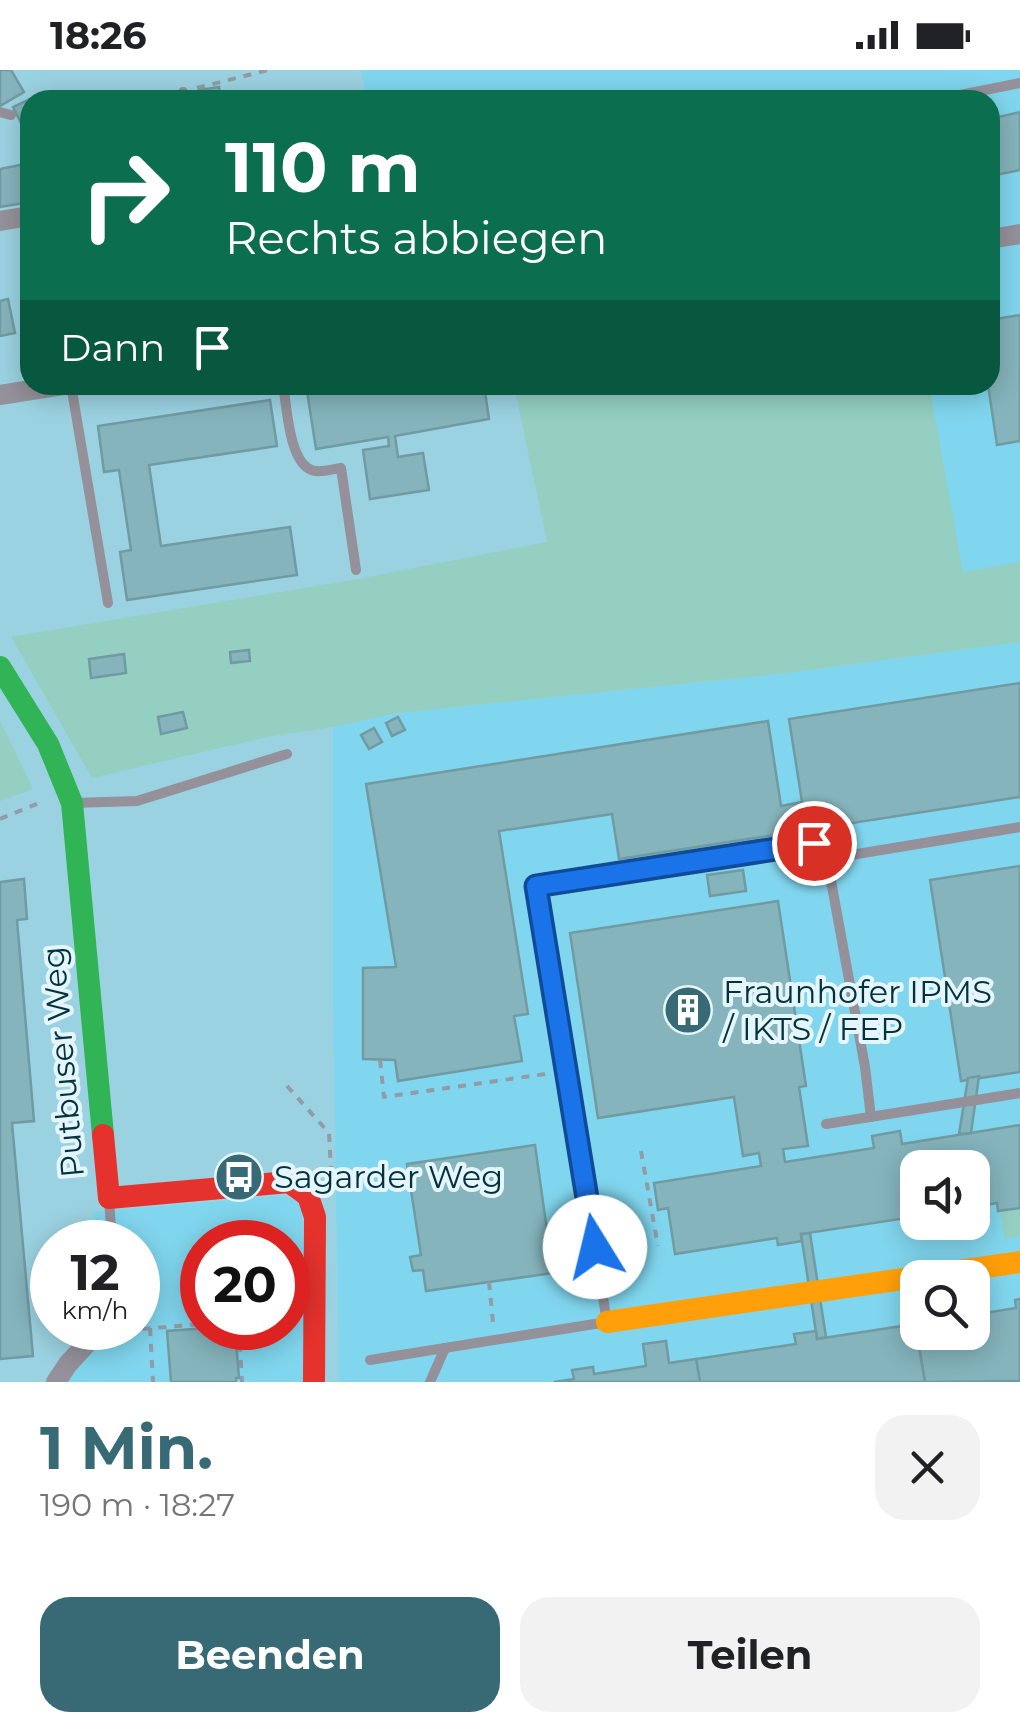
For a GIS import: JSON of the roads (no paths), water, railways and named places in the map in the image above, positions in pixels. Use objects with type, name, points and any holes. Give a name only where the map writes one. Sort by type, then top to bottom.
[{"type":"street","name":"Putbuser Weg","points":[[0,667],[48,744],[60,801],[109,1198],[289,1182],[308,1196],[315,1217],[314,1382]]},
{"type":"street","points":[[607,1322],[1020,1262]]},
{"type":"street","points":[[56,1382],[81,1350]]},
{"type":"lane","points":[[985,90],[1020,83]]},
{"type":"lane","points":[[73,395],[108,603]]},
{"type":"lane","points":[[286,395],[294,450],[304,466],[314,472],[341,468],[356,570]]},
{"type":"lane","points":[[60,801],[137,801],[287,754]]},
{"type":"lane","points":[[827,860],[1020,828]]},
{"type":"lane","points":[[370,1360],[607,1322],[536,886],[814,843],[827,860],[871,1117]]},
{"type":"lane","points":[[826,1124],[1020,1093]]},
{"type":"lane","points":[[109,1198],[110,1220]]},
{"type":"lane","points":[[430,1382],[445,1348]]},
{"type":"place","name":"Fraunhofer IPMS / IKTS / FEP","points":[[688,1010]]},
{"type":"place","name":"Sagarder Weg","points":[[239,1177]]}]
